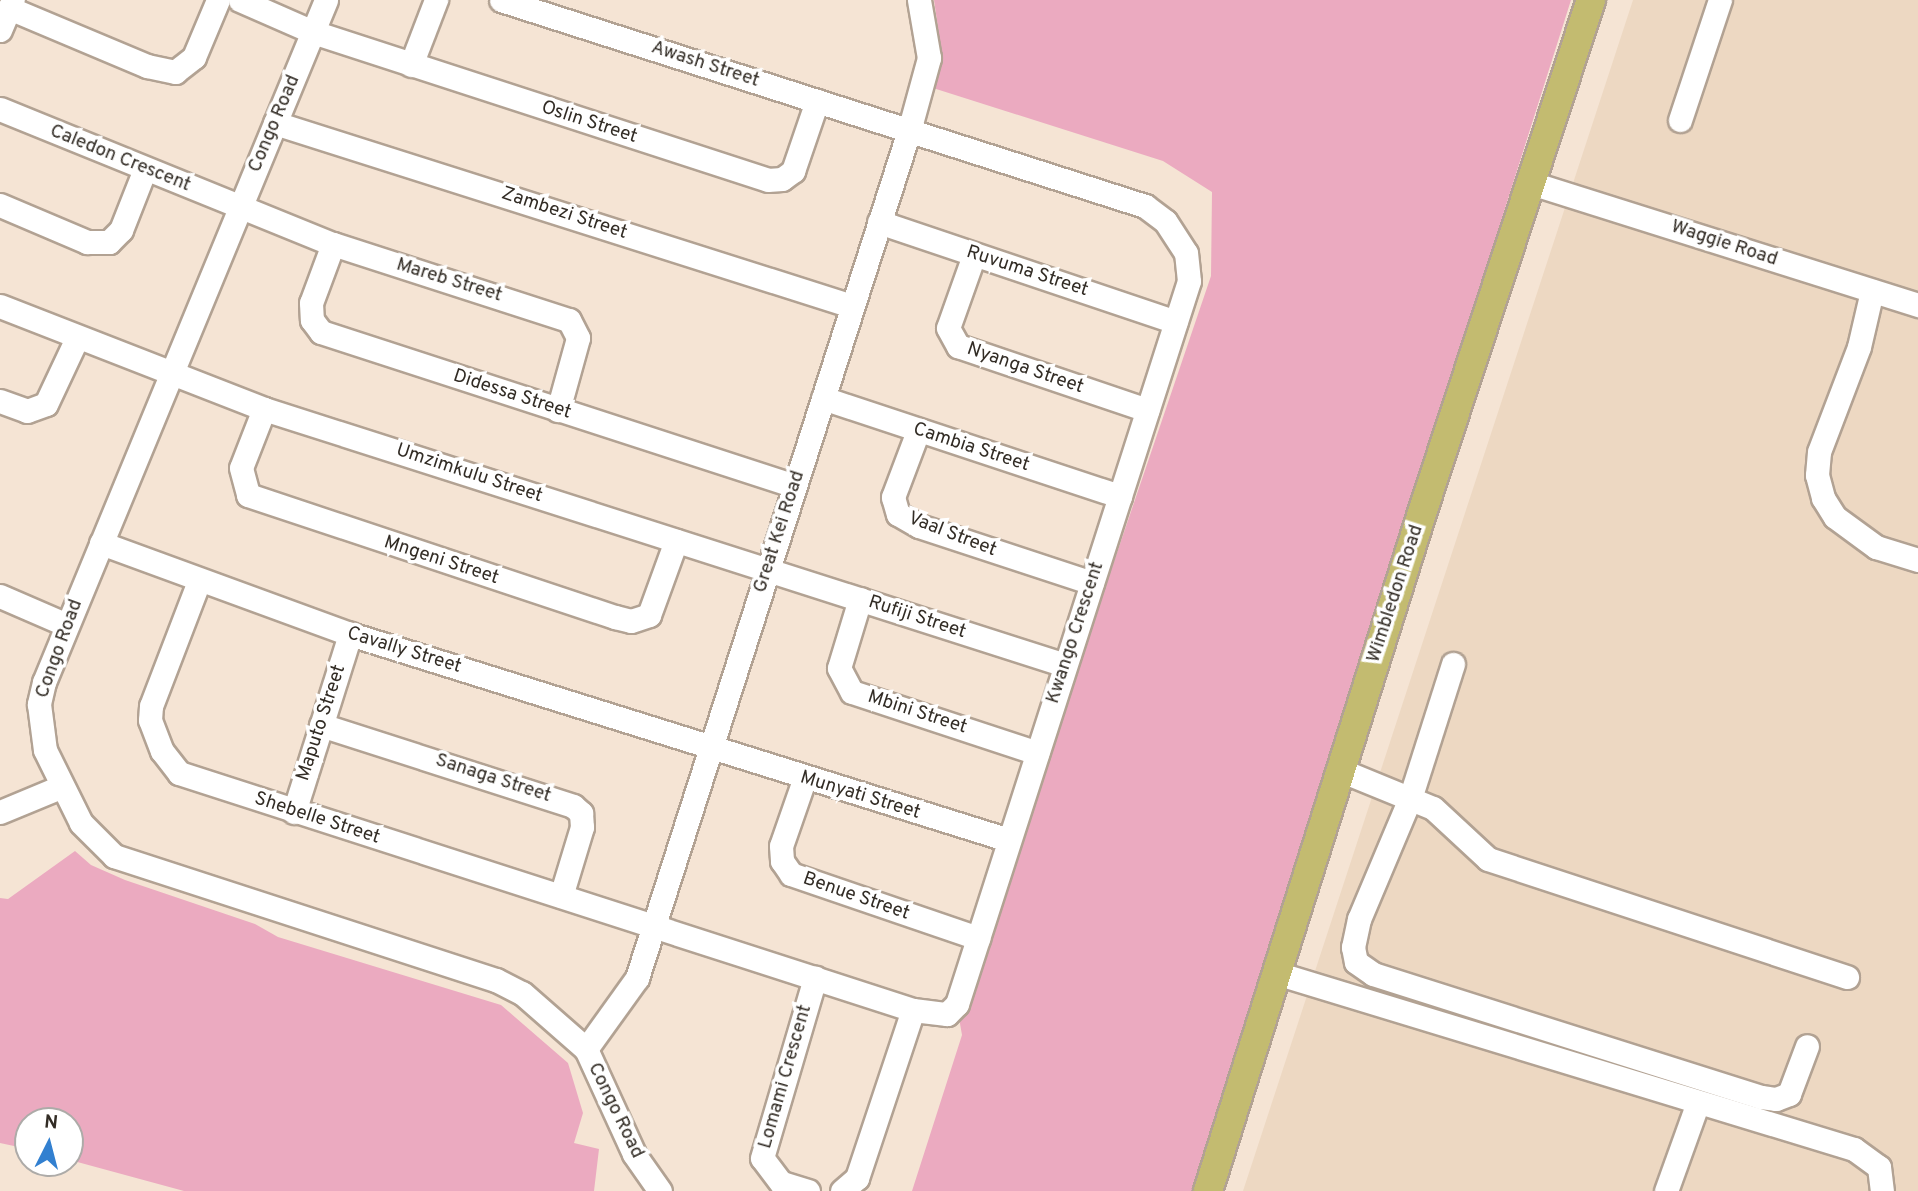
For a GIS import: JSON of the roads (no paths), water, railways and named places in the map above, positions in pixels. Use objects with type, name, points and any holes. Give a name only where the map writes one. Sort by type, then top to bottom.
[{"type":"main road","name":"Wimbledon Road","points":[[1208,1191],[1340,770],[1591,0]]},
{"type":"street","points":[[0,30],[11,4],[148,66],[176,72],[194,57],[218,0]]},
{"type":"street","name":"Oslin Street","points":[[240,0],[313,32],[768,180],[782,179],[793,171],[817,101]]},
{"type":"street","name":"Congo Road","points":[[326,0],[67,625],[39,704],[45,750],[60,787],[93,839],[114,856],[496,980],[522,993],[586,1049],[653,1189]]},
{"type":"street","points":[[411,65],[436,0]]},
{"type":"street","name":"Awash Street","points":[[501,0],[909,131]]},
{"type":"street","name":"Great Kei Road","points":[[586,1049],[632,987],[655,924],[909,131],[929,58],[919,0]]},
{"type":"street","points":[[1680,120],[1720,0]]},
{"type":"street","name":"Caledon Crescent","points":[[0,109],[240,208]]},
{"type":"street","name":"Zambezi Street","points":[[275,123],[852,306]]},
{"type":"street","name":"Kwango Crescent","points":[[655,924],[913,1010],[947,1014],[957,1004],[1176,322],[1189,267],[1177,234],[1156,211],[909,131]]},
{"type":"street","points":[[0,205],[87,242],[109,242],[121,230],[145,169]]},
{"type":"street","name":"Waggie Road","points":[[1531,183],[1918,305]]},
{"type":"street","name":"Mareb Street","points":[[240,208],[333,244],[569,320],[578,338],[558,411]]},
{"type":"street","name":"Ruvuma Street","points":[[879,222],[1176,322]]},
{"type":"street","name":"Didessa Street","points":[[333,244],[311,303],[312,320],[321,332],[795,486]]},
{"type":"street","name":"Nyanga Street","points":[[974,255],[948,328],[958,346],[1147,410]]},
{"type":"street","points":[[1872,291],[1859,347],[1819,453],[1817,475],[1823,498],[1835,517],[1876,547],[1918,560]]},
{"type":"street","name":"Umzimkulu Street","points":[[0,306],[170,375],[264,409],[768,570]]},
{"type":"street","points":[[0,401],[27,411],[46,404],[77,338]]},
{"type":"street","name":"Cambia Street","points":[[823,398],[1120,496]]},
{"type":"street","name":"Mngeni Street","points":[[264,409],[241,468],[248,495],[615,617],[631,621],[649,615],[676,541]]},
{"type":"street","name":"Vaal Street","points":[[918,431],[893,497],[898,514],[919,526],[1092,583]]},
{"type":"street","name":"Cavally Street","points":[[101,543],[350,634],[710,750]]},
{"type":"street","name":"Rufiji Street","points":[[768,570],[1065,665]]},
{"type":"street","name":"Shebelle Street","points":[[199,581],[151,706],[155,734],[179,773],[655,924]]},
{"type":"street","points":[[0,596],[67,625]]},
{"type":"street","name":"Mbini Street","points":[[860,600],[839,668],[852,692],[1037,753]]},
{"type":"street","name":"Maputo Street","points":[[293,811],[350,634]]},
{"type":"street","points":[[1453,664],[1410,796],[1359,919],[1353,957],[1362,968],[1776,1100],[1789,1094],[1807,1046]]},
{"type":"street","name":"Sanaga Street","points":[[321,725],[573,806],[581,814],[582,827],[561,896]]},
{"type":"street","name":"Munyati Street","points":[[710,750],[1009,840]]},
{"type":"street","points":[[1340,770],[1410,796],[1433,808],[1489,859],[1847,977]]},
{"type":"street","name":"Benue Street","points":[[804,780],[780,846],[782,861],[791,874],[978,938]]},
{"type":"street","points":[[0,812],[60,787]]},
{"type":"street","points":[[1276,973],[1697,1105],[1860,1153],[1879,1167],[1882,1191]]},
{"type":"street","name":"Lomami Crescent","points":[[808,1191],[781,1183],[762,1158],[815,978]]},
{"type":"street","points":[[842,1191],[857,1178],[913,1010]]},
{"type":"street","points":[[1666,1191],[1697,1105]]}]
